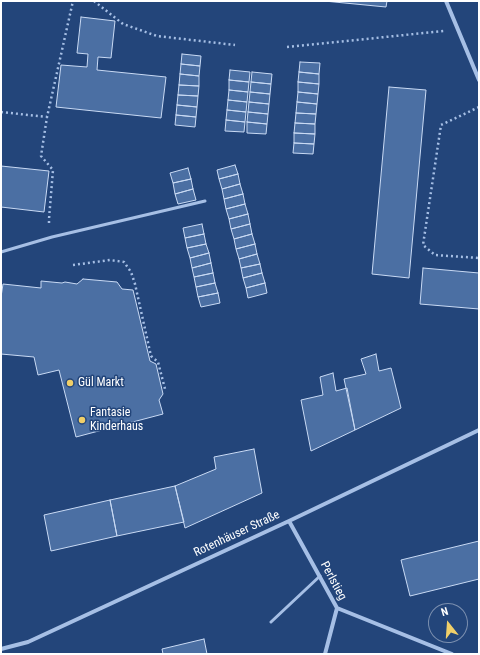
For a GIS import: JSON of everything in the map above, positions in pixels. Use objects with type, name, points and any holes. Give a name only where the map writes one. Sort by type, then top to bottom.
[{"type":"street","points":[[446,1],[479,80]]},
{"type":"street","name":"Rotenhäuser Straße","points":[[1,649],[28,642],[289,521],[479,430]]},
{"type":"street","name":"Perlstieg","points":[[289,521],[337,608],[325,654]]},
{"type":"street","points":[[337,608],[452,654]]},
{"type":"lane","points":[[1,252],[52,237],[204,201]]},
{"type":"lane","points":[[271,622],[320,576]]},
{"type":"path","points":[[52,237],[49,219],[53,170],[41,156],[47,117],[73,1]]},
{"type":"path","points":[[94,1],[123,24],[157,36],[235,45]]},
{"type":"path","points":[[287,47],[458,30]]},
{"type":"path","points":[[479,107],[441,125],[423,245],[435,255],[479,258]]},
{"type":"path","points":[[1,112],[47,117]]},
{"type":"path","points":[[73,265],[110,260],[124,262],[131,272],[135,284],[151,356],[158,362],[165,389]]},
{"type":"building","points":[[324,1],[387,1],[386,7]]},
{"type":"building","points":[[81,17],[115,21],[111,58],[98,57],[97,70],[166,77],[161,118],[56,107],[61,65],[87,67],[88,54],[77,53]]},
{"type":"building","points":[[182,54],[201,56],[200,66],[181,64]]},
{"type":"building","points":[[300,62],[320,63],[319,74],[299,72]]},
{"type":"building","points":[[181,64],[200,66],[199,76],[180,74]]},
{"type":"building","points":[[230,70],[250,72],[249,82],[229,80]]},
{"type":"building","points":[[252,72],[272,74],[271,84],[251,82]]},
{"type":"building","points":[[299,72],[319,74],[319,84],[298,82]]},
{"type":"building","points":[[180,74],[199,76],[199,86],[179,85]]},
{"type":"building","points":[[229,80],[249,82],[248,92],[229,90]]},
{"type":"building","points":[[251,82],[271,84],[270,94],[250,92]]},
{"type":"building","points":[[298,82],[319,84],[318,94],[298,92]]},
{"type":"building","points":[[179,85],[199,86],[198,96],[178,95]]},
{"type":"building","points":[[389,87],[426,90],[409,278],[372,274]]},
{"type":"building","points":[[229,90],[248,92],[247,102],[228,100]]},
{"type":"building","points":[[250,92],[270,94],[269,104],[249,102]]},
{"type":"building","points":[[298,92],[318,94],[317,104],[297,102]]},
{"type":"building","points":[[178,95],[198,96],[197,107],[177,105]]},
{"type":"building","points":[[228,100],[247,102],[246,112],[227,110]]},
{"type":"building","points":[[249,102],[269,104],[268,114],[248,112]]},
{"type":"building","points":[[297,102],[317,104],[316,114],[296,113]]},
{"type":"building","points":[[177,105],[197,107],[196,117],[176,115]]},
{"type":"building","points":[[227,110],[246,112],[245,122],[226,120]]},
{"type":"building","points":[[248,112],[268,114],[267,124],[247,122]]},
{"type":"building","points":[[296,113],[316,114],[315,124],[295,123]]},
{"type":"building","points":[[176,115],[196,117],[195,127],[175,125]]},
{"type":"building","points":[[226,120],[245,122],[244,132],[225,131]]},
{"type":"building","points":[[247,122],[267,124],[266,134],[247,133]]},
{"type":"building","points":[[295,123],[315,124],[315,134],[294,133]]},
{"type":"building","points":[[294,133],[315,134],[314,144],[294,143]]},
{"type":"building","points":[[294,143],[314,144],[313,154],[293,153]]},
{"type":"building","points":[[235,165],[238,174],[219,179],[217,170]]},
{"type":"building","points":[[1,166],[49,171],[44,212],[1,207]]},
{"type":"building","points":[[188,168],[191,179],[173,183],[170,173]]},
{"type":"building","points":[[238,174],[240,184],[222,189],[219,179]]},
{"type":"building","points":[[191,179],[193,189],[175,194],[173,183]]},
{"type":"building","points":[[240,184],[243,194],[224,199],[222,189]]},
{"type":"building","points":[[193,189],[196,200],[178,204],[175,194]]},
{"type":"building","points":[[243,194],[245,204],[226,209],[224,199]]},
{"type":"building","points":[[245,204],[248,214],[229,219],[226,209]]},
{"type":"building","points":[[248,214],[250,224],[231,229],[229,219]]},
{"type":"building","points":[[202,224],[204,234],[185,238],[183,228]]},
{"type":"building","points":[[250,224],[252,234],[234,239],[231,229]]},
{"type":"building","points":[[204,234],[206,244],[187,248],[185,238]]},
{"type":"building","points":[[252,234],[255,244],[236,249],[234,239]]},
{"type":"building","points":[[206,244],[209,253],[190,258],[187,248]]},
{"type":"building","points":[[255,244],[257,254],[239,259],[236,249]]},
{"type":"building","points":[[209,253],[211,263],[192,268],[190,258]]},
{"type":"building","points":[[257,254],[260,264],[241,268],[239,259]]},
{"type":"building","points":[[211,263],[213,273],[194,277],[192,268]]},
{"type":"building","points":[[260,264],[262,273],[243,278],[241,268]]},
{"type":"building","points":[[423,268],[479,273],[479,309],[420,304]]},
{"type":"building","points":[[213,273],[215,283],[196,287],[194,277]]},
{"type":"building","points":[[262,273],[265,283],[246,288],[243,278]]},
{"type":"building","points":[[83,279],[117,282],[122,289],[133,290],[150,361],[156,364],[163,394],[159,400],[163,414],[76,437],[59,370],[38,375],[34,357],[1,354],[1,297],[3,284],[41,288],[41,281],[77,284]]},
{"type":"building","points":[[215,283],[218,293],[198,297],[196,287]]},
{"type":"building","points":[[265,283],[267,293],[248,298],[246,288]]},
{"type":"building","points":[[218,293],[220,303],[201,307],[198,297]]},
{"type":"building","points":[[376,354],[379,371],[391,368],[401,408],[355,430],[344,379],[366,374],[361,359]]},
{"type":"building","points":[[333,373],[336,391],[347,388],[355,430],[311,451],[301,400],[323,395],[320,377]]},
{"type":"building","points":[[254,449],[262,493],[185,528],[175,486],[216,469],[214,457]]},
{"type":"building","points":[[175,486],[184,522],[117,536],[110,500]]},
{"type":"building","points":[[110,500],[117,536],[51,551],[44,515]]},
{"type":"building","points":[[479,541],[479,579],[410,596],[401,560]]},
{"type":"building","points":[[204,639],[207,654],[163,654],[162,649]]},
{"type":"place","name":"Gül Markt","points":[[70,383]]},
{"type":"place","name":"Fantasie Kinderhaus","points":[[82,420]]}]
